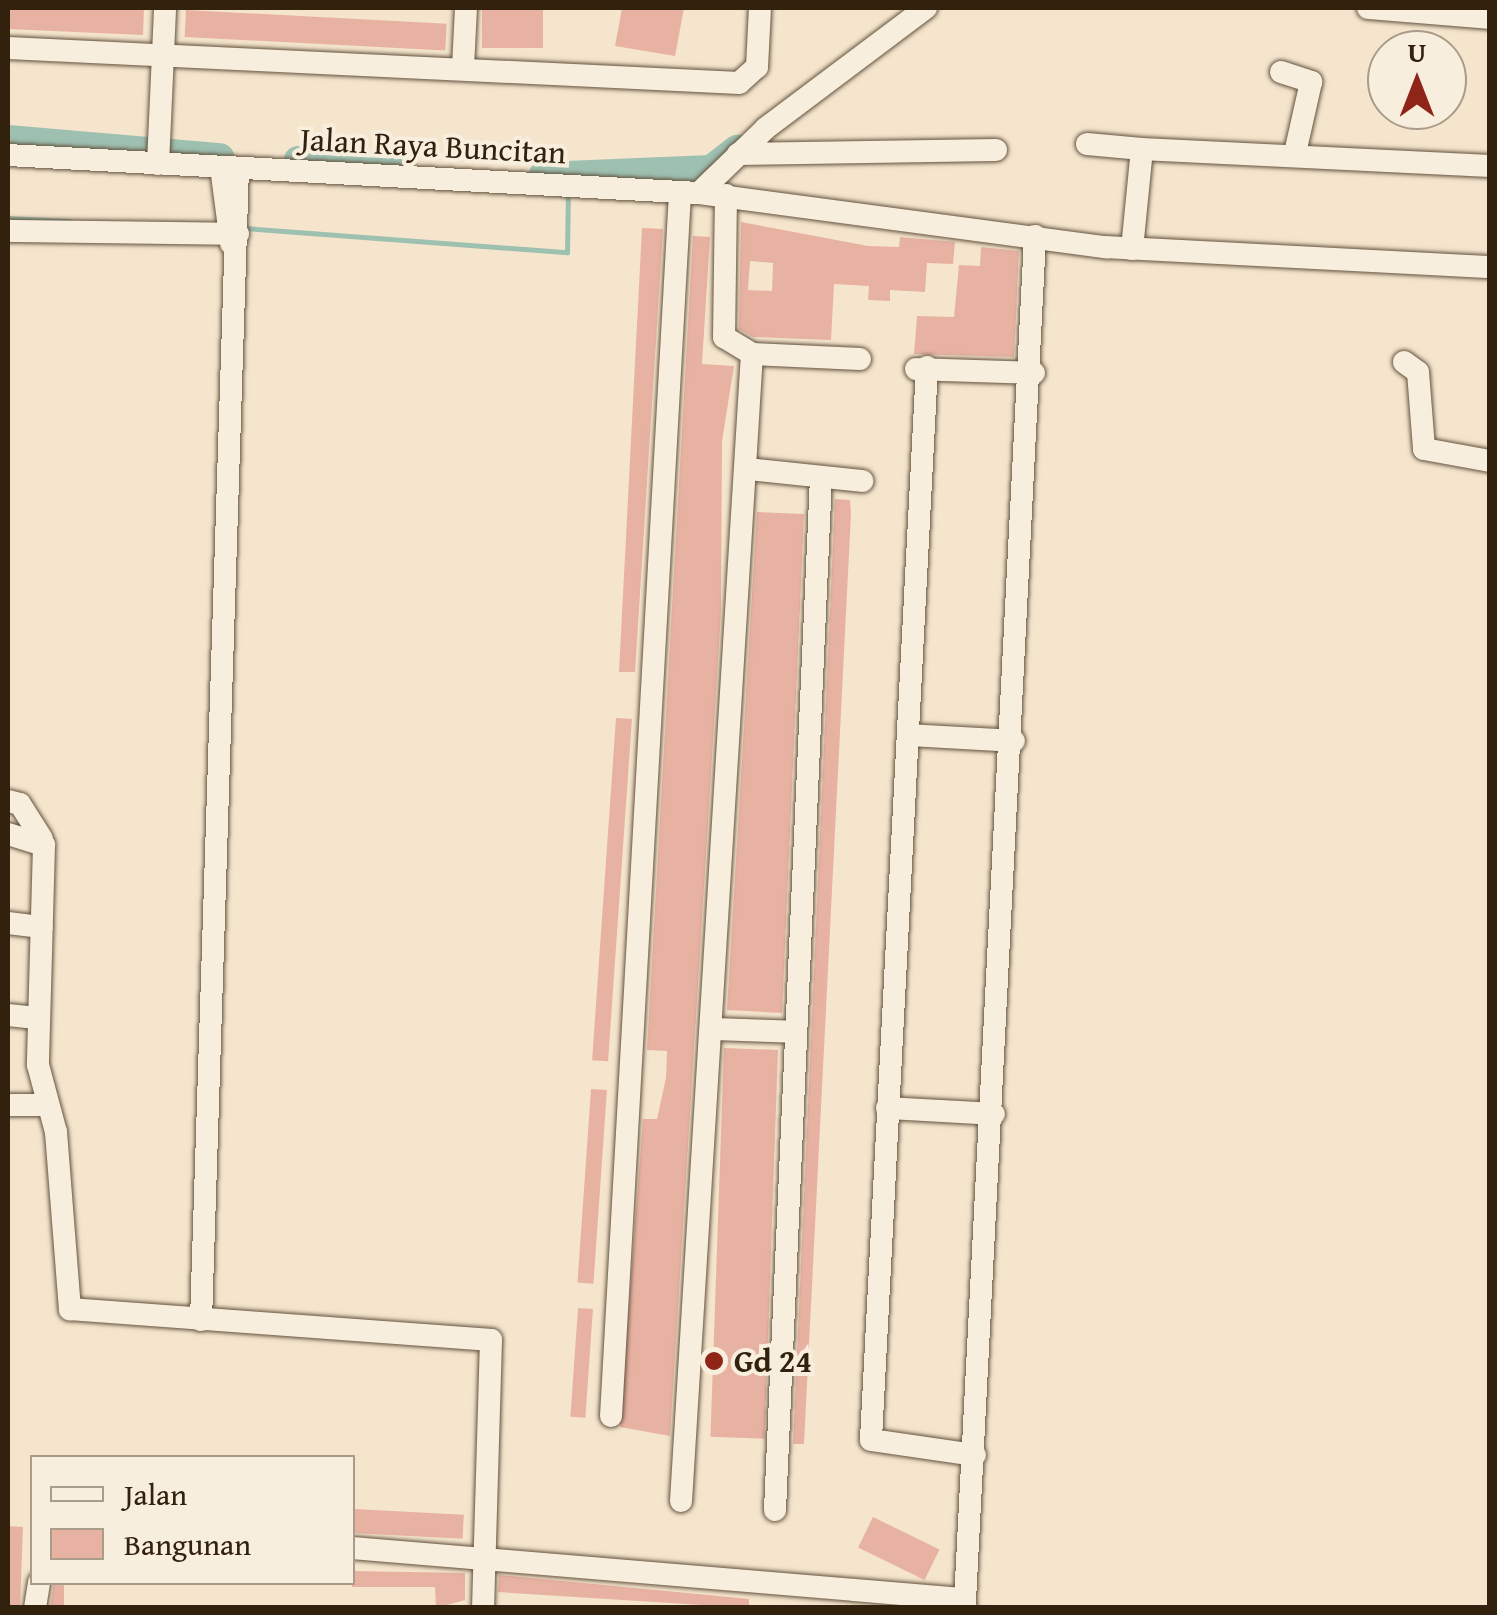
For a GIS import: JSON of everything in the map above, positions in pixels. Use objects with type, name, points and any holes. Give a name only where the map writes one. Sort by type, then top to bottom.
[{"type":"street","points":[[158,149],[166,8]]},
{"type":"street","points":[[463,67],[466,8]]},
{"type":"street","points":[[8,48],[739,83],[758,67],[760,8]]},
{"type":"street","points":[[611,1416],[685,198],[926,8]]},
{"type":"street","points":[[1368,8],[1490,18]]},
{"type":"street","points":[[1281,72],[1311,82],[1295,154]]},
{"type":"street","points":[[1088,144],[1490,166]]},
{"type":"street","name":"Jalan Raya Buncitan","points":[[8,155],[158,149],[230,168],[642,189],[685,198],[1035,242],[1490,267]]},
{"type":"street","points":[[1132,249],[1142,149]]},
{"type":"street","points":[[738,154],[996,150]]},
{"type":"street","points":[[200,1320],[230,168]]},
{"type":"street","points":[[726,203],[722,332],[752,354],[860,359]]},
{"type":"street","points":[[8,231],[230,230]]},
{"type":"street","points":[[355,1548],[482,1554],[966,1604],[1034,373],[1035,242]]},
{"type":"street","points":[[681,1500],[748,469],[752,354]]},
{"type":"street","points":[[1404,362],[1418,372],[1424,449],[1490,461]]},
{"type":"street","points":[[975,1455],[872,1440],[908,735],[920,368],[1034,373]]},
{"type":"street","points":[[748,469],[862,481]]},
{"type":"street","points":[[775,1510],[821,478]]},
{"type":"street","points":[[908,735],[1014,741]]},
{"type":"street","points":[[8,801],[20,804],[42,839],[38,1018],[44,1106],[56,1132],[70,1309],[491,1340],[482,1608]]},
{"type":"street","points":[[8,834],[42,839]]},
{"type":"street","points":[[8,923],[42,927]]},
{"type":"street","points":[[8,1015],[38,1018]]},
{"type":"street","points":[[712,1029],[796,1032]]},
{"type":"street","points":[[8,1106],[44,1106]]},
{"type":"street","points":[[888,1108],[994,1114]]},
{"type":"building","points":[[8,8],[144,8],[143,35],[8,29]]},
{"type":"building","points":[[482,8],[543,8],[543,48],[482,48]]},
{"type":"building","points":[[622,8],[684,8],[675,56],[615,46]]},
{"type":"building","points":[[186,10],[447,24],[445,51],[185,37]]},
{"type":"building","points":[[741,222],[868,246],[899,247],[900,237],[955,242],[953,264],[927,263],[925,292],[890,290],[890,301],[868,300],[869,286],[834,284],[831,340],[753,337],[739,329]],"holes":[[[750,261],[773,263],[772,291],[748,290]]]},
{"type":"building","points":[[642,228],[663,229],[635,672],[619,672]]},
{"type":"building","points":[[693,236],[710,237],[702,364],[734,366],[722,441],[721,611],[670,1436],[620,1427],[643,1119],[657,1119],[666,1078],[667,1051],[647,1050]]},
{"type":"building","points":[[981,247],[1019,251],[1014,357],[914,354],[917,316],[954,317],[959,265],[980,266]]},
{"type":"building","points":[[835,499],[850,500],[851,514],[804,1444],[793,1444]]},
{"type":"building","points":[[757,512],[804,514],[782,1013],[727,1010]]},
{"type":"building","points":[[616,718],[632,719],[608,1061],[592,1060]]},
{"type":"building","points":[[724,1048],[778,1050],[764,1439],[710,1437]]},
{"type":"building","points":[[591,1089],[607,1090],[593,1284],[577,1283]]},
{"type":"building","points":[[578,1308],[593,1309],[585,1418],[570,1417]]},
{"type":"building","points":[[355,1509],[464,1515],[463,1539],[355,1533]]},
{"type":"building","points":[[873,1517],[940,1549],[925,1580],[858,1548]]},
{"type":"building","points":[[8,1526],[23,1527],[20,1608],[8,1608]]},
{"type":"building","points":[[355,1571],[465,1573],[465,1600],[436,1608],[435,1587],[352,1587]]},
{"type":"building","points":[[499,1575],[749,1599],[749,1608],[498,1592]]},
{"type":"building","points":[[54,1585],[64,1585],[64,1608],[50,1608]]},
{"type":"waterway","points":[[8,139],[220,157]]},
{"type":"waterway","points":[[542,176],[711,169],[737,149]]},
{"type":"waterway","points":[[298,160],[395,166]]},
{"type":"waterway","points":[[245,228],[567,252],[568,191]]},
{"type":"waterway","points":[[8,218],[69,221]]},
{"type":"place","name":"Gd 24","points":[[714,1361]]}]
